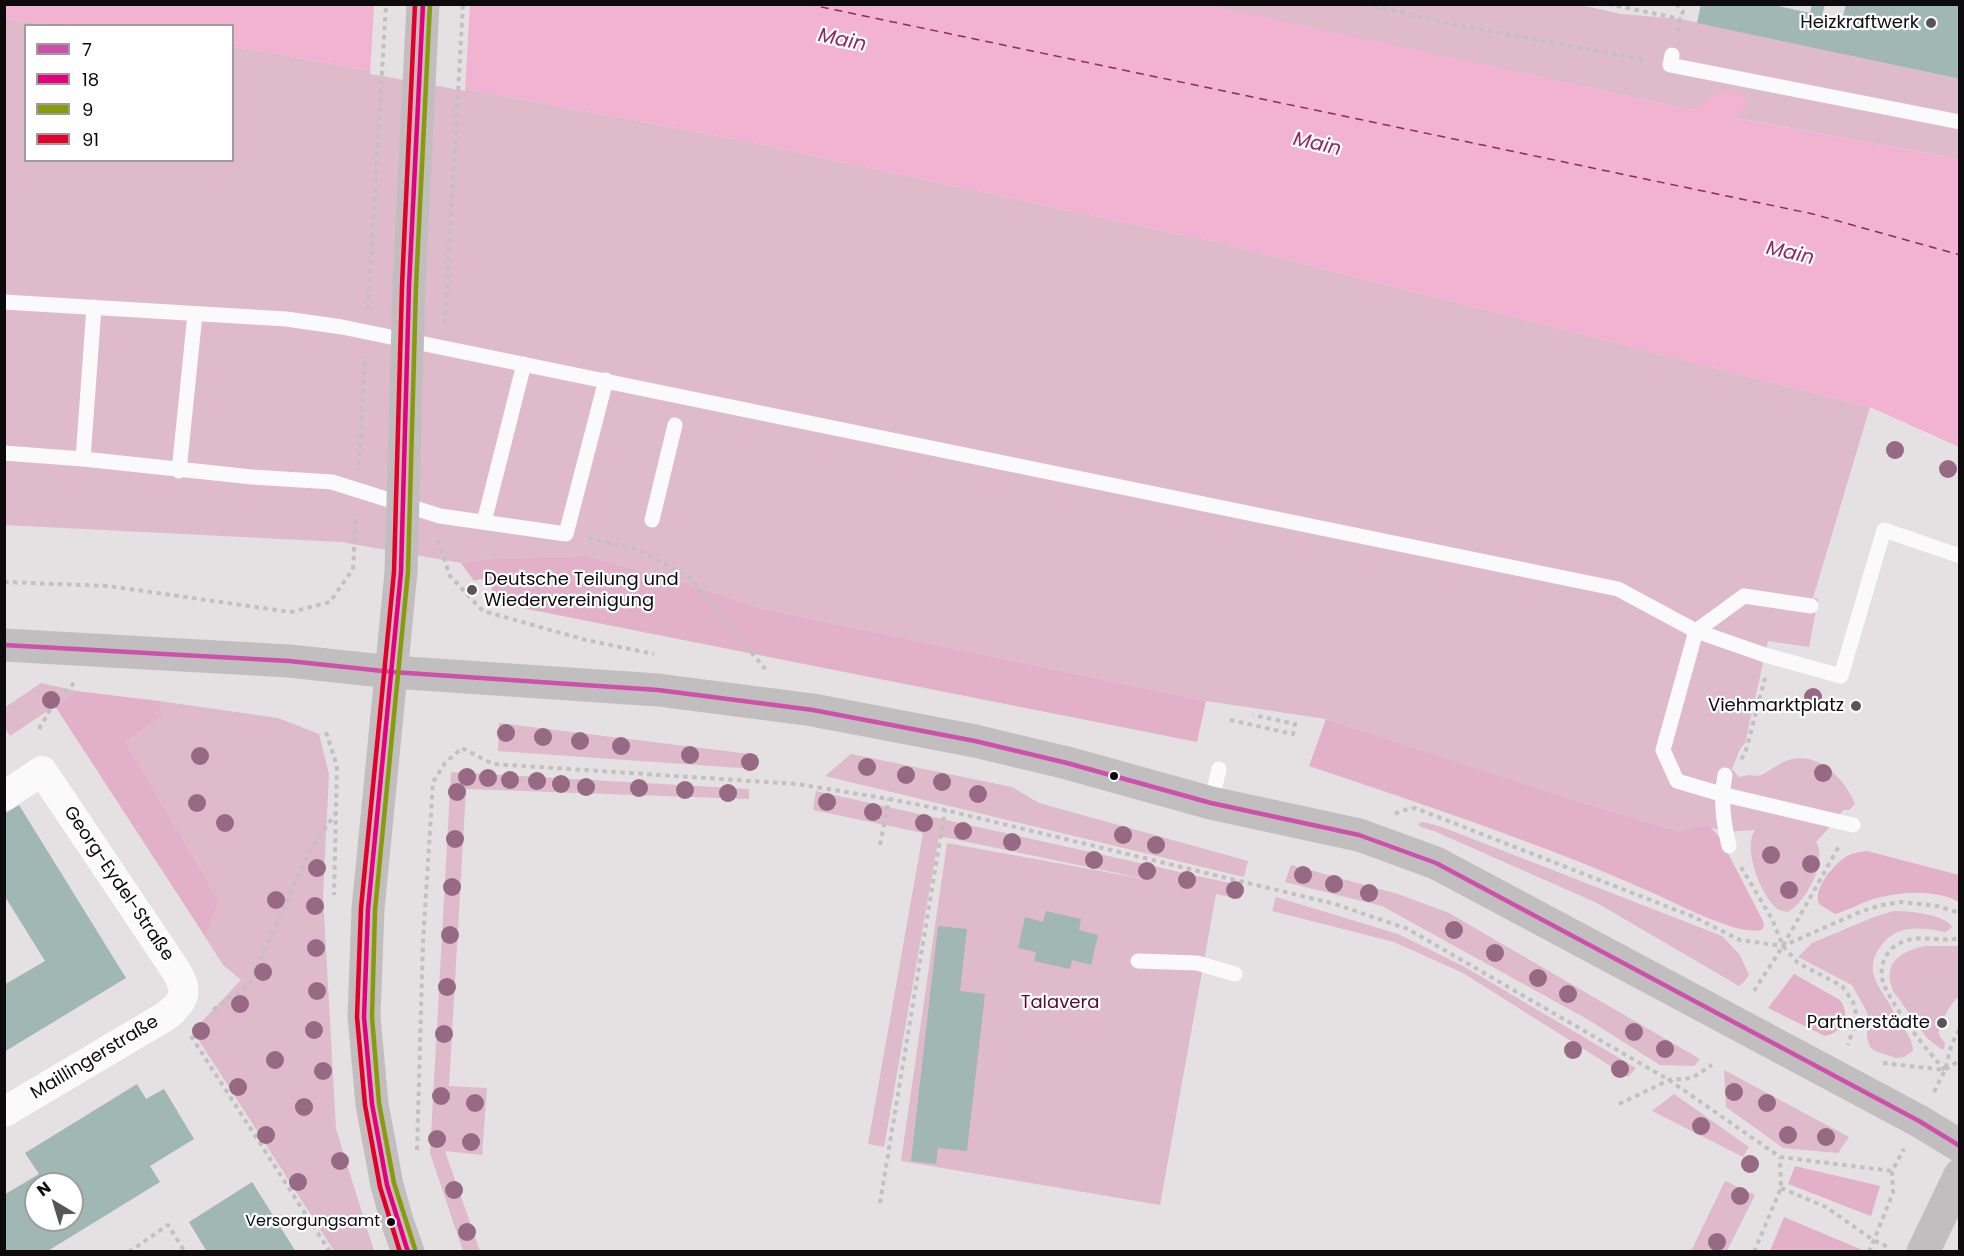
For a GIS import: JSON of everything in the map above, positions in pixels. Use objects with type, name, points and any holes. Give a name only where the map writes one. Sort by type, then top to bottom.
[{"type":"main road","points":[[408,1251],[387,1185],[372,1104],[364,1017],[369,909],[401,572],[409,286],[423,4]]},
{"type":"main road","points":[[4,645],[289,661],[392,672],[658,690],[813,710],[975,741],[1067,763],[1211,803],[1359,835],[1436,862],[1919,1121],[1959,1146]]},
{"type":"main road","points":[[1923,1251],[1959,1175]]},
{"type":"street","name":"Georg-Eydel-Straße","points":[[4,796],[42,771],[179,975],[184,988],[182,999]]},
{"type":"street","name":"Maillingerstraße","points":[[4,1112],[166,1016],[179,1005],[182,999]]},
{"type":"lane","points":[[1671,60],[1959,122]]},
{"type":"lane","points":[[4,302],[286,319],[342,327],[606,380],[1618,590],[1696,631],[1771,657],[1841,676],[1884,530],[1959,556]]},
{"type":"lane","points":[[83,459],[94,307]]},
{"type":"lane","points":[[180,471],[195,314]]},
{"type":"lane","points":[[484,522],[524,364]]},
{"type":"lane","points":[[4,453],[83,459],[180,471],[332,482],[440,516],[566,534],[606,380]]},
{"type":"lane","points":[[652,520],[675,425]]},
{"type":"lane","points":[[1811,606],[1744,596],[1696,631],[1663,750],[1677,781],[1721,794],[1853,825]]},
{"type":"lane","points":[[1211,803],[1219,769]]},
{"type":"lane","points":[[1725,775],[1721,794],[1725,832],[1729,846]]},
{"type":"lane","points":[[1138,961],[1197,963],[1235,974]]},
{"type":"path","points":[[368,310],[386,4]]},
{"type":"path","points":[[445,327],[463,4]]},
{"type":"path","points":[[1365,4],[1452,24],[1671,60]]},
{"type":"path","points":[[1608,4],[1681,18],[1683,11],[1676,4]]},
{"type":"path","points":[[358,475],[366,345]]},
{"type":"path","points":[[4,582],[108,586],[291,612],[330,602],[353,569],[356,510]]},
{"type":"path","points":[[566,534],[639,550],[690,578],[766,670]]},
{"type":"path","points":[[437,539],[450,576],[483,611],[586,640],[656,655]]},
{"type":"path","points":[[1739,761],[1745,754],[1771,657]]},
{"type":"path","points":[[39,729],[53,705],[79,678]]},
{"type":"path","points":[[1230,720],[1293,734],[1295,724],[1253,715]]},
{"type":"path","points":[[418,1160],[423,942],[433,782],[445,763],[462,748],[493,764],[797,784],[889,799],[945,810],[1335,904],[1407,929],[1669,1080],[1780,1157],[1892,1171]]},
{"type":"path","points":[[880,844],[889,799]]},
{"type":"path","points":[[1390,817],[1400,811],[1415,807],[1694,917],[1740,940],[1783,946],[1862,912],[1882,905],[1901,902],[1937,906],[1959,913]]},
{"type":"path","points":[[880,1203],[945,810]]},
{"type":"path","points":[[209,1012],[249,984],[309,852],[336,814]]},
{"type":"path","points":[[1754,991],[1783,946],[1835,852],[1853,825]]},
{"type":"path","points":[[1729,846],[1772,920],[1783,946],[1798,963],[1842,986],[1853,1002],[1857,1017],[1845,1052]]},
{"type":"path","points":[[1945,1071],[1919,1041],[1887,990],[1882,979],[1882,968],[1891,948],[1904,941],[1959,938]]},
{"type":"path","points":[[196,1027],[190,1034],[330,1251]]},
{"type":"path","points":[[1945,1071],[1952,1043],[1959,1029]]},
{"type":"path","points":[[1945,1071],[1959,1060]]},
{"type":"path","points":[[1619,1104],[1669,1080],[1692,1078],[1712,1065]]},
{"type":"path","points":[[1869,1251],[1893,1193],[1892,1171],[1919,1121]]},
{"type":"path","points":[[1754,1251],[1780,1188],[1780,1157]]},
{"type":"path","points":[[1780,1188],[1826,1207],[1873,1240],[1899,1251]]},
{"type":"path","points":[[129,1251],[168,1225],[184,1251]]},
{"type":"green space","points":[[1576,4],[1621,14],[1681,19],[1959,79],[1959,159],[1693,110],[1205,5]]},
{"type":"green space","points":[[4,19],[46,24],[24,24],[24,162],[234,162],[234,47],[268,52],[735,139],[1225,244],[1870,407],[1813,598],[1818,599],[1809,647],[1768,641],[1745,743],[1732,769],[1739,777],[1759,776],[1788,760],[1803,758],[1813,760],[1839,778],[1855,804],[1849,810],[1843,810],[1816,842],[1819,860],[1813,880],[1802,900],[1788,912],[1779,910],[1772,904],[1755,872],[1751,848],[1755,830],[1725,832],[1710,827],[1677,831],[1326,719],[1206,701],[759,608],[688,584],[587,556],[495,558],[461,563],[341,542],[5,525]]},
{"type":"green space","points":[[41,683],[77,691],[10,736],[5,728],[4,708]]},
{"type":"green space","points":[[159,701],[278,718],[319,734],[329,774],[323,896],[336,1129],[374,1251],[334,1251],[193,1031],[241,980],[223,965],[206,938],[219,900],[126,742],[162,716]]},
{"type":"green space","points":[[499,723],[758,755],[755,769],[498,751]]},
{"type":"green space","points":[[851,754],[1012,787],[1039,803],[1248,861],[1244,877],[825,776]]},
{"type":"green space","points":[[451,772],[749,789],[749,799],[466,789],[449,1086],[487,1088],[482,1155],[445,1151],[480,1251],[463,1251],[430,1153]]},
{"type":"green space","name":"Talavera","points":[[816,791],[1243,886],[1240,899],[1216,894],[1160,1205],[901,1161],[947,843],[1150,880],[939,836],[884,1147],[868,1144],[923,833],[813,810]]},
{"type":"green space","points":[[1423,822],[1442,827],[1722,936],[1740,955],[1749,975],[1739,986],[1597,903],[1418,824]]},
{"type":"green space","points":[[1291,865],[1398,894],[1449,913],[1700,1059],[1694,1066],[1660,1065],[1587,1019],[1382,906],[1285,882]]},
{"type":"green space","points":[[1276,897],[1398,934],[1465,967],[1636,1068],[1628,1077],[1463,973],[1394,942],[1272,911]]},
{"type":"green space","points":[[1894,911],[1934,916],[1952,927],[1946,932],[1928,929],[1902,930],[1887,939],[1876,954],[1873,968],[1876,981],[1913,1047],[1913,1051],[1904,1057],[1896,1058],[1870,1047],[1867,1038],[1867,1012],[1852,985],[1798,957],[1812,943]]},
{"type":"green space","points":[[1925,946],[1959,946],[1959,999],[1957,998],[1948,1010],[1939,1031],[1945,1043],[1944,1049],[1927,1038],[1893,991],[1890,981],[1892,966],[1901,955]]},
{"type":"green space","points":[[1724,1070],[1849,1137],[1838,1153],[1783,1148],[1726,1107]]},
{"type":"green space","points":[[1674,1094],[1749,1147],[1743,1157],[1652,1111]]},
{"type":"green space","points":[[1725,1181],[1755,1195],[1727,1251],[1691,1251]]},
{"type":"shaded area","points":[[587,556],[688,584],[759,608],[1206,701],[1197,742],[502,604],[486,599],[491,594],[492,587],[488,581],[481,579],[474,581],[461,563],[495,558]]},
{"type":"shaded area","points":[[77,691],[159,701],[162,716],[126,742],[219,900],[206,938],[55,706]]},
{"type":"shaded area","points":[[1326,719],[1677,831],[1710,826],[1720,838],[1761,917],[1764,924],[1763,929],[1753,931],[1725,924],[1526,841],[1309,766]]},
{"type":"shaded area","points":[[1867,851],[1959,875],[1959,902],[1927,893],[1903,893],[1870,900],[1835,914],[1819,904],[1821,885],[1834,867],[1849,855]]},
{"type":"shaded area","points":[[1794,974],[1840,1000],[1845,1017],[1837,1031],[1825,1036],[1768,1008]]},
{"type":"shaded area","points":[[1795,1166],[1880,1186],[1871,1216],[1788,1184]]},
{"type":"shaded area","points":[[1784,1217],[1861,1249],[1859,1252],[1770,1251]]},
{"type":"water","name":"Main","points":[[5,4],[1205,4],[1693,110],[1725,89],[1749,100],[1735,118],[1959,159],[1959,447],[1870,407],[1225,244],[735,139],[234,47],[234,24],[41,24],[5,19]]},
{"type":"pier","points":[[374,5],[470,5],[465,91],[370,74]]},
{"type":"building","points":[[1701,4],[1769,4],[1810,13],[1812,4],[1825,4],[1822,16],[1830,18],[1828,26],[1840,29],[1846,4],[1960,4],[1960,79],[1697,23]]},
{"type":"building","points":[[19,805],[126,978],[4,1052],[4,985],[45,961],[4,895],[4,814]]},
{"type":"building","points":[[1046,911],[1081,919],[1079,930],[1098,935],[1091,965],[1072,960],[1070,969],[1034,961],[1036,952],[1018,948],[1025,917],[1043,922]]},
{"type":"building","points":[[938,926],[967,929],[960,991],[985,994],[967,1151],[938,1148],[936,1164],[911,1161]]},
{"type":"building","points":[[137,1084],[146,1099],[164,1089],[194,1139],[150,1166],[160,1182],[84,1229],[84,1172],[38,1172],[25,1153]]},
{"type":"building","points":[[252,1182],[296,1252],[207,1252],[189,1222]]},
{"type":"building","points":[[24,1183],[24,1232],[79,1232],[46,1252],[4,1252],[4,1195]]},
{"type":"ferry route","points":[[807,4],[1813,214],[1960,255]]},
{"type":"transit line","name":"91","points":[[400,1252],[380,1187],[365,1105],[357,1017],[361,908],[394,572],[402,286],[415,4]]},
{"type":"transit line","name":"18","points":[[408,1252],[387,1185],[372,1104],[364,1017],[368,909],[401,572],[409,286],[423,4]]},
{"type":"transit line","name":"9","points":[[415,1249],[394,1183],[379,1103],[372,1017],[375,910],[408,572],[416,286],[430,4]]},
{"type":"transit line","name":"7","points":[[4,645],[289,661],[392,672],[658,690],[813,710],[975,741],[1067,763],[1211,803],[1359,835],[1436,863],[1919,1121],[1960,1146]]},
{"type":"place","name":"Heizkraftwerk","points":[[1931,23]]},
{"type":"place","name":"Deutsche Teilung und Wiedervereinigung","points":[[472,590]]},
{"type":"place","name":"Viehmarktplatz","points":[[1856,706]]},
{"type":"place","name":"Partnerstädte","points":[[1942,1023]]},
{"type":"place","name":"Versorgungsamt","points":[[391,1222]]}]
